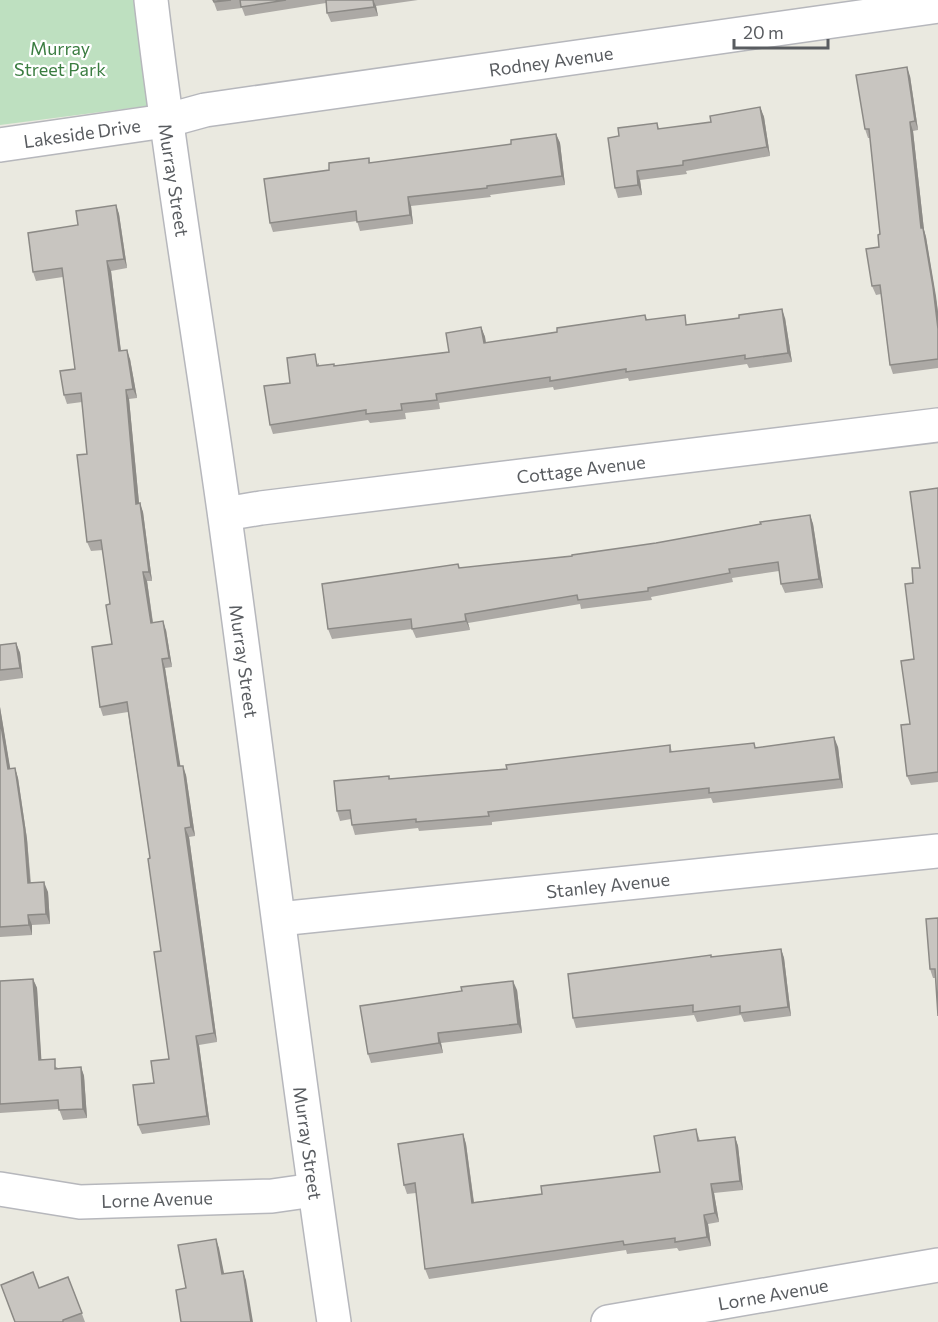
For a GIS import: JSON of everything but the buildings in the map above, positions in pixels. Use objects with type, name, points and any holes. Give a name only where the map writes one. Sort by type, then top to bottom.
[{"type":"street","name":"Murray Street","points":[[151,0],[165,121],[225,514],[314,1190],[334,1322]]},
{"type":"street","name":"Rodney Avenue","points":[[165,121],[206,110],[938,6]]},
{"type":"street","name":"Lakeside Drive","points":[[0,145],[165,121]]},
{"type":"street","name":"Cottage Avenue","points":[[225,514],[938,424]]},
{"type":"street","name":"Stanley Avenue","points":[[279,919],[938,851]]},
{"type":"street","name":"Lorne Avenue","points":[[0,1189],[80,1202],[272,1196],[314,1190]]},
{"type":"street","name":"Lorne Avenue","points":[[608,1322],[938,1265]]},
{"type":"green space","name":"Murray Street Park","points":[[0,0],[138,0],[147,106],[0,125]]}]
